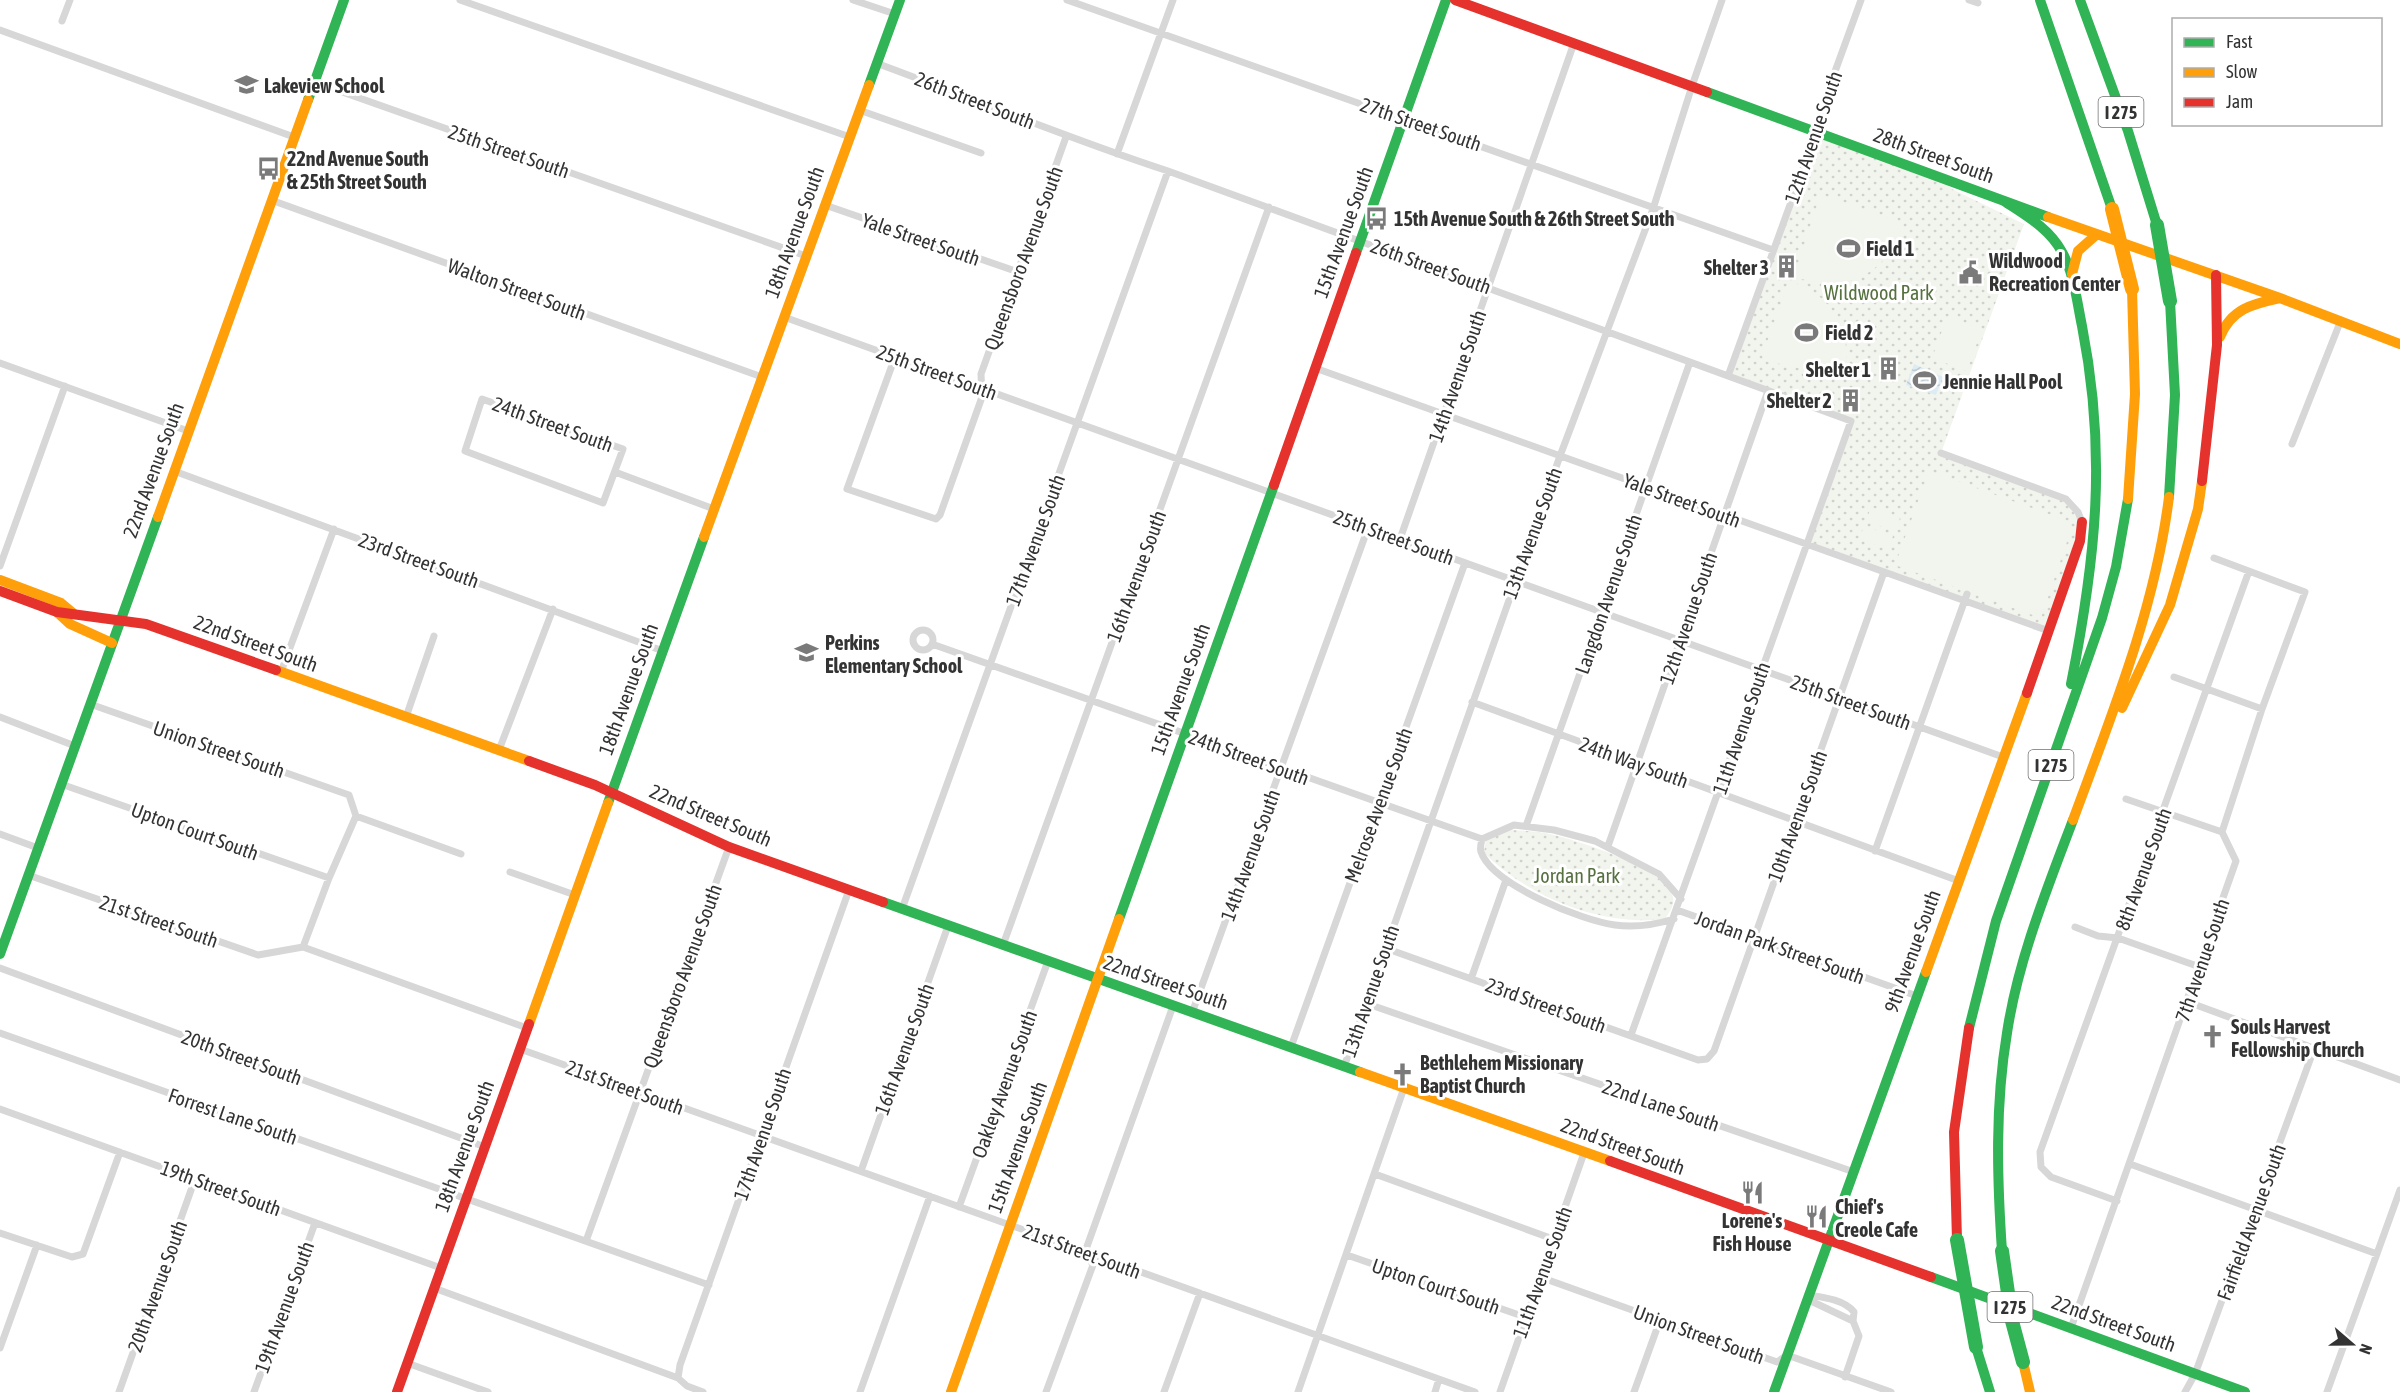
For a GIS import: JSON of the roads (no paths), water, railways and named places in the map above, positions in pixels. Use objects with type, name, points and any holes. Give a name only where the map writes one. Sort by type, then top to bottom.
[{"type":"main road","name":"22nd Avenue South","points":[[0,954],[344,0]]},
{"type":"main road","name":"18th Avenue South","points":[[397,1392],[714,509],[900,0]]},
{"type":"main road","name":"15th Avenue South","points":[[951,1392],[1446,0]]},
{"type":"main road","name":"28th Street South","points":[[1455,0],[1692,86],[1816,134],[2096,235],[2280,298],[2400,344]]},
{"type":"main road","name":"I 275","points":[[1990,1392],[1976,1347],[1957,1240],[1954,1134],[1962,1063],[1982,971],[2116,568],[2130,493],[2137,379],[2132,289],[2112,209],[2102,172],[2040,0]]},
{"type":"main road","name":"I 275","points":[[2030,1392],[2012,1321],[2002,1251],[1996,1183],[1997,1114],[2007,1038],[2024,961],[2147,609],[2161,551],[2175,431],[2177,375],[2170,301],[2157,225],[2128,131],[2080,0]]},
{"type":"main road","points":[[2004,201],[2032,219],[2053,238],[2064,255],[2098,423],[2100,490],[2091,579],[2060,741]]},
{"type":"main road","points":[[2071,282],[2075,254],[2083,243],[2096,235]]},
{"type":"main road","points":[[2087,783],[2170,605],[2191,537],[2207,453],[2217,345],[2216,275]]},
{"type":"main road","points":[[2217,345],[2222,328],[2231,314],[2244,306],[2280,298]]},
{"type":"main road","name":"9th Avenue South","points":[[1774,1392],[2049,631],[2080,541],[2082,522]]},
{"type":"main road","name":"22nd Street South","points":[[0,579],[61,603],[74,613]]},
{"type":"main road","name":"22nd Street South","points":[[0,591],[57,612],[146,624],[499,750],[612,793],[729,847],[1830,1240],[2245,1392]]},
{"type":"main road","points":[[57,612],[70,624],[101,636],[112,643]]},
{"type":"street","points":[[62,21],[70,0]]},
{"type":"street","points":[[460,0],[850,137]]},
{"type":"street","points":[[852,0],[895,14]]},
{"type":"street","name":"27th Street South","points":[[1067,0],[1773,250]]},
{"type":"street","points":[[1117,154],[1173,0]]},
{"type":"street","name":"13th Avenue South","points":[[1344,1067],[1560,456],[1653,209],[1722,0]]},
{"type":"street","name":"12th Avenue South","points":[[1728,376],[1816,134],[1825,99],[1860,0]]},
{"type":"street","points":[[1969,0],[1978,3]]},
{"type":"street","points":[[0,30],[294,137]]},
{"type":"street","name":"14th Avenue South","points":[[1400,539],[1574,43]]},
{"type":"street","name":"26th Street South","points":[[876,63],[1029,119],[1066,137],[1269,207],[1851,421]]},
{"type":"street","name":"25th Street South","points":[[314,82],[806,256]]},
{"type":"street","points":[[859,110],[981,153]]},
{"type":"street","name":"Queensboro Avenue South","points":[[895,357],[847,489],[931,520],[940,515],[982,397],[981,374],[1066,137]]},
{"type":"street","name":"17th Avenue South","points":[[902,909],[1168,171]]},
{"type":"street","name":"Walton Street South","points":[[271,200],[762,377]]},
{"type":"street","name":"Yale Street South","points":[[825,205],[1018,272]]},
{"type":"street","name":"16th Avenue South","points":[[1003,945],[1269,207]]},
{"type":"street","name":"25th Street South","points":[[784,317],[2003,757]]},
{"type":"street","points":[[2292,444],[2341,320]]},
{"type":"street","name":"Langdon Avenue South","points":[[1526,826],[1690,362]]},
{"type":"street","points":[[0,363],[189,430]]},
{"type":"street","name":"Yale Street South","points":[[1315,368],[1884,572],[1966,598],[2049,631]]},
{"type":"street","points":[[0,566],[64,386]]},
{"type":"street","name":"12th Avenue South","points":[[1608,846],[1768,391]]},
{"type":"street","name":"24th Street South","points":[[482,399],[622,449],[615,472],[603,503],[465,451],[482,399]]},
{"type":"street","name":"11th Avenue South","points":[[1631,1035],[1851,421]]},
{"type":"street","points":[[1941,453],[2066,499],[2078,512],[2082,522]]},
{"type":"street","name":"23rd Street South","points":[[174,471],[663,651]]},
{"type":"street","name":"24th Street South","points":[[615,472],[714,509]]},
{"type":"street","name":"14th Avenue South","points":[[1192,1013],[1368,528]]},
{"type":"street","points":[[280,672],[334,529]]},
{"type":"street","points":[[2126,799],[2222,832],[2262,709],[2306,592],[2214,558]]},
{"type":"street","name":"Melrose Avenue South","points":[[1291,1047],[1466,563]]},
{"type":"street","name":"8th Avenue South","points":[[2117,1201],[2051,1177],[2042,1167],[2040,1152],[2249,571]]},
{"type":"street","name":"10th Avenue South","points":[[1707,1059],[1714,1052],[1884,572]]},
{"type":"street","points":[[1875,851],[1966,598]]},
{"type":"street","points":[[499,750],[553,609]]},
{"type":"street","points":[[406,717],[434,636]]},
{"type":"street","name":"24th Street South","points":[[932,644],[1430,821]]},
{"type":"street","points":[[2174,677],[2262,709]]},
{"type":"street","name":"24th Way South","points":[[1472,702],[1795,821]]},
{"type":"street","name":"Union Street South","points":[[90,704],[348,795],[356,816]]},
{"type":"street","points":[[0,717],[75,746]]},
{"type":"street","name":"Upton Court South","points":[[61,783],[328,878]]},
{"type":"street","points":[[461,854],[356,816],[328,878],[303,946],[527,1028]]},
{"type":"street","points":[[1430,821],[1482,839]]},
{"type":"street","points":[[1795,821],[1959,881]]},
{"type":"street","name":"Jordan Park Street South","points":[[1674,920],[1645,926],[1604,923],[1541,900],[1506,880],[1480,851],[1482,839],[1503,828],[1526,826],[1554,830],[1608,846],[1659,874],[1681,899]]},
{"type":"street","name":"7th Avenue South","points":[[2071,1328],[2236,861],[2222,832]]},
{"type":"street","points":[[0,834],[38,848]]},
{"type":"street","name":"Queensboro Avenue South","points":[[586,1241],[729,847]]},
{"type":"street","points":[[510,872],[575,895]]},
{"type":"street","name":"21st Street South","points":[[28,875],[258,955],[303,946]]},
{"type":"street","points":[[1472,979],[1506,880]]},
{"type":"street","name":"17th Avenue South","points":[[678,1378],[680,1365],[849,890]]},
{"type":"street","name":"Jordan Park Street South","points":[[1677,910],[1917,996]]},
{"type":"street","name":"16th Avenue South","points":[[861,1172],[948,926]]},
{"type":"street","points":[[2075,927],[2098,936],[2118,938],[2197,966]]},
{"type":"street","name":"23rd Street South","points":[[1385,948],[1698,1060],[1707,1059]]},
{"type":"street","name":"Oakley Avenue South","points":[[959,1207],[1048,961]]},
{"type":"street","name":"20th Street South","points":[[0,968],[485,1147]]},
{"type":"street","points":[[2188,1002],[2400,1080]]},
{"type":"street","name":"22nd Lane South","points":[[1365,1003],[1854,1172]]},
{"type":"street","points":[[1046,1392],[1093,1265],[1085,1252],[1173,1006]]},
{"type":"street","name":"Forrest Lane South","points":[[0,1033],[466,1198]]},
{"type":"street","name":"21st Street South","points":[[520,1049],[1475,1392]]},
{"type":"street","name":"Fairfield Avenue South","points":[[2185,1392],[2195,1374],[2314,1049]]},
{"type":"street","points":[[1298,1392],[1404,1088]]},
{"type":"street","name":"19th Street South","points":[[0,1109],[441,1268]]},
{"type":"street","points":[[0,1233],[72,1257],[83,1254],[120,1152]]},
{"type":"street","name":"11th Avenue South","points":[[1500,1392],[1584,1153]]},
{"type":"street","points":[[2130,1164],[2377,1254]]},
{"type":"street","points":[[1375,1174],[1553,1239]]},
{"type":"street","name":"20th Avenue South","points":[[119,1392],[195,1179]]},
{"type":"street","points":[[2327,1392],[2400,1191]]},
{"type":"street","points":[[860,1392],[930,1196]]},
{"type":"street","points":[[466,1198],[709,1285]]},
{"type":"street","name":"19th Avenue South","points":[[254,1392],[315,1223]]},
{"type":"street","points":[[0,1348],[38,1245]]},
{"type":"street","name":"Upton Court South","points":[[1347,1254],[1525,1317]]},
{"type":"street","name":"Union Street South","points":[[1540,1277],[1777,1362],[1787,1355],[1891,1392]]},
{"type":"street","points":[[434,1288],[678,1378],[687,1386],[703,1392]]},
{"type":"street","points":[[1164,1392],[1200,1293]]},
{"type":"street","points":[[1809,1296],[1813,1302],[1853,1321],[1859,1336],[1845,1377]]},
{"type":"street","points":[[1634,1392],[1660,1320]]},
{"type":"street","points":[[407,1363],[488,1392]]},
{"type":"street","points":[[1435,1392],[1440,1379]]},
{"type":"water","name":"Jennie Hall Pool","points":[[1914,364],[1943,377],[1936,395],[1906,385]]},
{"type":"place","name":"Lakeview School","points":[[246,85]]},
{"type":"place","name":"22nd Avenue South & 25th Street South","points":[[269,169]]},
{"type":"place","name":"15th Avenue South & 26th Street South","points":[[1376,218]]},
{"type":"place","name":"Field 1","points":[[1848,248]]},
{"type":"place","name":"Shelter 3","points":[[1787,267]]},
{"type":"place","name":"Wildwood Recreation Center","points":[[1971,272]]},
{"type":"place","name":"Field 2","points":[[1807,332]]},
{"type":"place","name":"Shelter 1","points":[[1889,369]]},
{"type":"place","name":"Jennie Hall Pool","points":[[1925,381]]},
{"type":"place","name":"Shelter 2","points":[[1850,400]]},
{"type":"place","name":"Perkins Elementary School","points":[[807,653]]},
{"type":"place","name":"Souls Harvest Fellowship Church","points":[[2213,1037]]},
{"type":"place","name":"Bethlehem Missionary Baptist Church","points":[[1402,1074]]},
{"type":"place","name":"Lorene's Fish House","points":[[1752,1193]]},
{"type":"place","name":"Chief's Creole Cafe","points":[[1817,1217]]},
{"type":"park label","name":"Wildwood Park","points":[[1879,292]]},
{"type":"park label","name":"Jordan Park","points":[[1577,875]]}]
